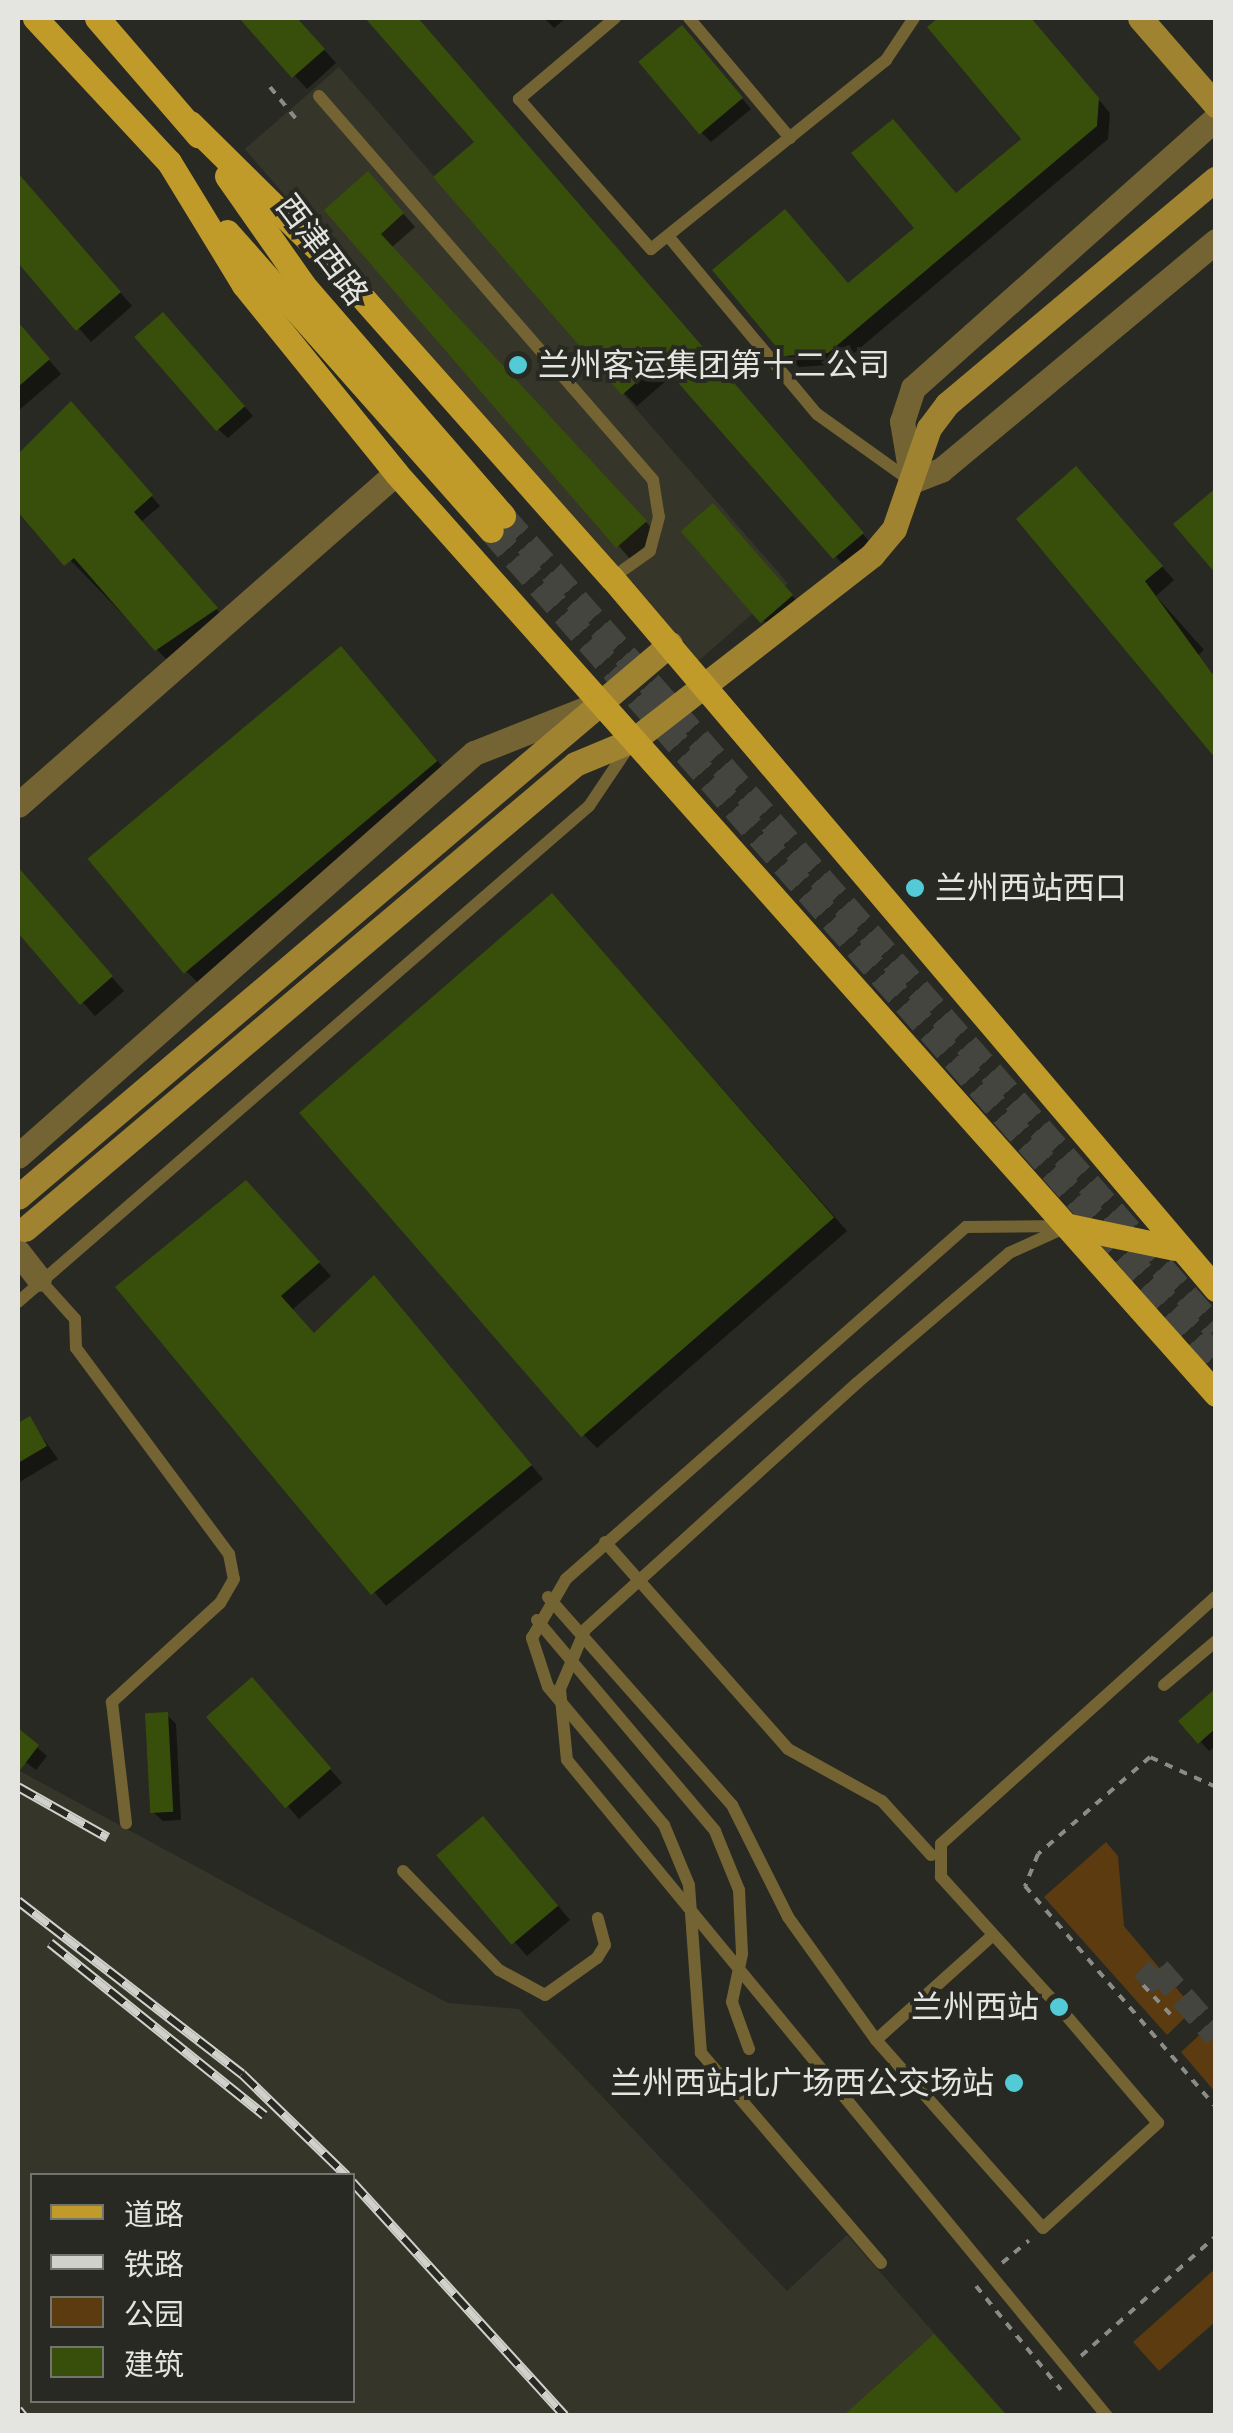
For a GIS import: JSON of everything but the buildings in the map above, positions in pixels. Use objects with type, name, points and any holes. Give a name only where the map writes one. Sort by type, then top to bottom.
[{"type":"main road","name":"西津西路","points":[[35,18],[497,523],[304,286],[190,123],[97,18]]},
{"type":"main road","points":[[1140,18],[1216,105]]},
{"type":"main road","points":[[190,123],[331,262],[704,682],[1174,1248],[1216,1289]]},
{"type":"main road","name":"西津西路","points":[[170,162],[244,285],[396,473],[1216,1394]]},
{"type":"main road","points":[[21,1241],[575,764],[635,739],[872,555],[894,529],[948,404],[1216,178]]},
{"type":"main road","points":[[18,1197],[670,644]]},
{"type":"main road","points":[[1069,1226],[1174,1248]]},
{"type":"street","points":[[18,25],[27,18]]},
{"type":"street","points":[[1216,118],[912,388],[902,421],[912,481],[941,470],[1216,241]]},
{"type":"street","points":[[18,805],[396,473]]},
{"type":"street","points":[[18,1155],[474,753],[602,702]]},
{"type":"street","points":[[21,1241],[39,1278]]},
{"type":"lane","points":[[615,18],[519,99],[652,250],[894,53],[914,18]]},
{"type":"lane","points":[[689,18],[790,138]]},
{"type":"lane","points":[[319,96],[653,480],[658,517],[650,550],[612,578]]},
{"type":"lane","points":[[668,236],[817,414],[912,481]]},
{"type":"lane","points":[[18,1302],[39,1278],[588,806],[635,739]]},
{"type":"lane","points":[[1069,1226],[1009,1253],[856,1383],[585,1630],[560,1689],[567,1760],[1106,2416]]},
{"type":"lane","points":[[880,2263],[702,2053],[689,1885],[664,1826],[538,1672],[536,1620],[548,1597],[605,1542],[966,1227],[1069,1226]]},
{"type":"lane","points":[[39,1278],[76,1319],[76,1348],[229,1554],[234,1579],[220,1604],[112,1702],[126,1823]]},
{"type":"lane","points":[[605,1542],[788,1749],[882,1802],[931,1855]]},
{"type":"lane","points":[[548,1597],[732,1806],[788,1916],[876,2040],[1042,2228],[1158,2123],[942,1877],[941,1844],[1216,1596]]},
{"type":"lane","points":[[536,1620],[715,1832],[739,1890],[742,1954],[732,2002],[749,2049]]},
{"type":"lane","points":[[1164,1685],[1216,1641]]},
{"type":"lane","points":[[403,1871],[499,1970],[545,1995],[597,1958],[606,1945],[598,1918]]},
{"type":"lane","points":[[876,2040],[993,1934]]},
{"type":"path","points":[[270,87],[297,120]]},
{"type":"path","points":[[1216,1786],[1150,1757],[1038,1854],[1025,1886],[1216,2107]]},
{"type":"path","points":[[1143,1985],[1172,2016]]},
{"type":"path","points":[[1054,2381],[1216,2236]]},
{"type":"shaded area","name":"兰州客运集团第十二公司","points":[[339,67],[788,583],[693,665],[245,149]]},
{"type":"shaded area","points":[[18,1770],[448,2003],[519,2009],[787,2291],[847,2235],[1007,2415],[18,2415]]},
{"type":"green space","points":[[1106,1842],[1118,1856],[1124,1926],[1194,2009],[1167,2035],[1044,1897]]},
{"type":"green space","points":[[1208,2027],[1215,2035],[1215,2092],[1181,2052]]},
{"type":"green space","points":[[1215,2269],[1215,2322],[1159,2371],[1133,2342]]},
{"type":"tunnel","points":[[503,516],[1216,1329]]},
{"type":"tunnel","points":[[491,530],[1216,1357]]},
{"type":"tunnel","points":[[1143,1985],[1158,1969],[1216,2035]]},
{"type":"railway","points":[[18,1787],[108,1838]]},
{"type":"railway","points":[[18,1901],[242,2074],[344,2173]]},
{"type":"railway","points":[[50,1943],[264,2115]]},
{"type":"railway","points":[[355,2185],[565,2416]]},
{"type":"railway","points":[[18,2410],[23,2416]]},
{"type":"place","name":"兰州客运集团第十二公司","points":[[518,365]]},
{"type":"place","name":"兰州西站西口","points":[[915,888]]},
{"type":"place","name":"兰州西站","points":[[1059,2007]]},
{"type":"place","name":"兰州西站北广场西公交场站","points":[[1014,2083]]}]
